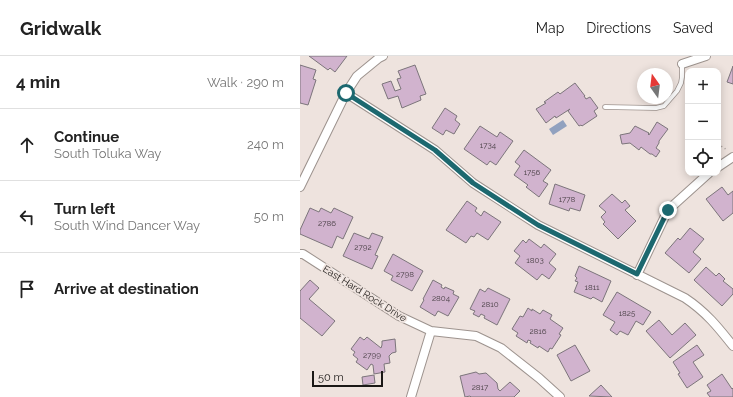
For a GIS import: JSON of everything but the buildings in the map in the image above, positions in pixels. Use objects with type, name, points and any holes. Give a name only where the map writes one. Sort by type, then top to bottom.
[{"type":"street","points":[[300,187],[346,93],[357,76],[383,56]]},
{"type":"street","points":[[682,64],[706,56]]},
{"type":"street","points":[[346,93],[435,150],[473,183],[538,225],[675,292],[694,304],[711,319],[733,346]]},
{"type":"street","points":[[721,165],[733,157]]},
{"type":"street","points":[[637,274],[668,210],[706,176]]},
{"type":"street","name":"East Hard Rock Drive","points":[[300,254],[303,254],[399,316],[431,331],[476,336],[501,348],[560,397]]},
{"type":"street","points":[[411,397],[431,331]]},
{"type":"lane","points":[[605,107],[656,108],[664,106],[677,91],[681,83],[682,64]]},
{"type":"path","points":[[721,146],[727,150]]},
{"type":"water","points":[[563,120],[567,126],[553,135],[549,129]]},
{"type":"route","points":[[346,93],[435,150],[473,183],[538,225],[637,274],[668,210]]}]
